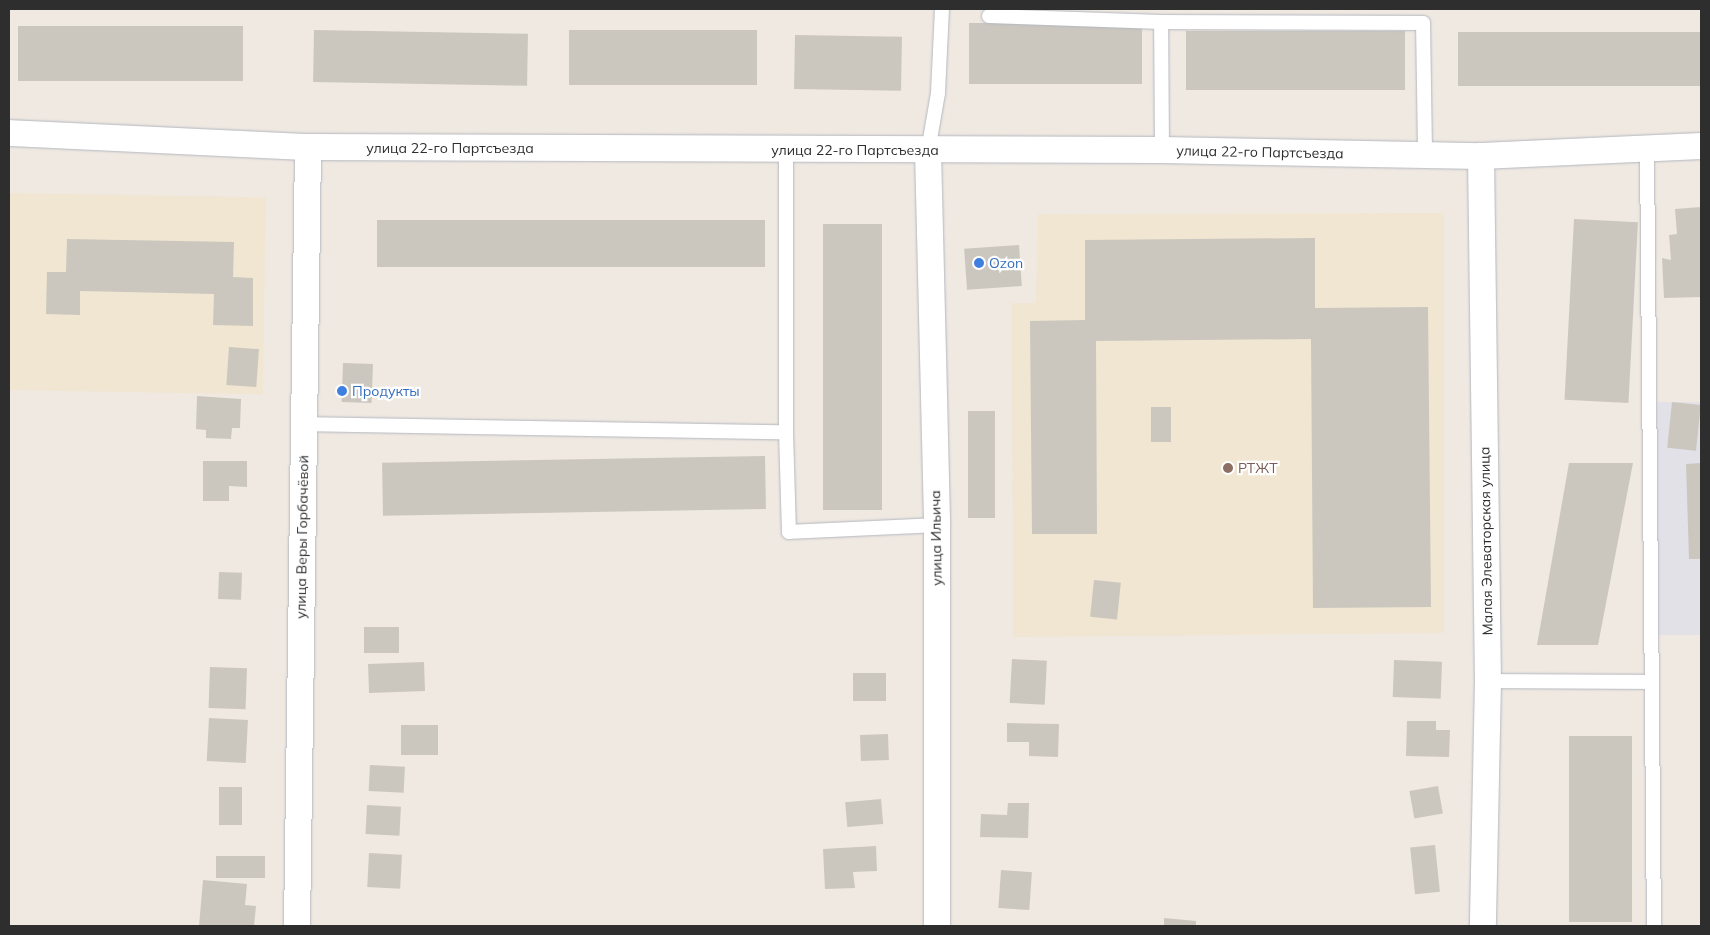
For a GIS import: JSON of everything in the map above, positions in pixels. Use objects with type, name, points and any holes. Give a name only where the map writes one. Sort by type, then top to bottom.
[{"type":"street","name":"улица 22-го Партсъезда","points":[[9,133],[308,147],[928,151],[1162,150],[1481,156],[1701,146]]},
{"type":"street","name":"улица Веры Горбачёвой","points":[[297,926],[308,147]]},
{"type":"street","name":"улица Ильича","points":[[928,151],[937,525],[937,926]]},
{"type":"street","name":"Малая Элеваторская улица","points":[[1481,156],[1488,681],[1483,926]]},
{"type":"lane","points":[[928,151],[938,93],[942,9]]},
{"type":"lane","points":[[989,16],[1161,22],[1423,23],[1424,155]]},
{"type":"lane","points":[[1161,22],[1162,150]]},
{"type":"lane","points":[[1647,147],[1654,926]]},
{"type":"lane","points":[[786,150],[786,432],[789,532],[937,525]]},
{"type":"lane","points":[[304,424],[786,432]]},
{"type":"lane","points":[[1488,681],[1652,682]]},
{"type":"shaded area","points":[[9,193],[266,197],[263,394],[9,390]]},
{"type":"shaded area","name":"РТЖТ","points":[[1444,213],[1444,633],[1013,637],[1012,303],[1036,303],[1038,214]]},
{"type":"shaded area","points":[[1657,402],[1701,402],[1701,635],[1657,635]]},
{"type":"building","points":[[969,23],[1142,23],[1142,84],[969,84]]},
{"type":"building","points":[[18,26],[243,26],[243,81],[18,81]]},
{"type":"building","points":[[314,30],[528,34],[527,86],[313,82]]},
{"type":"building","points":[[569,30],[757,30],[757,85],[569,85]]},
{"type":"building","points":[[1186,31],[1405,31],[1405,90],[1186,90]]},
{"type":"building","points":[[1458,32],[1701,32],[1701,86],[1458,86]]},
{"type":"building","points":[[795,35],[902,37],[901,91],[794,89]]},
{"type":"building","points":[[1701,207],[1701,297],[1664,298],[1662,258],[1671,260],[1669,235],[1677,234],[1675,209]]},
{"type":"building","points":[[1574,219],[1638,222],[1628,403],[1565,400]]},
{"type":"building","points":[[377,220],[765,220],[765,267],[377,267]]},
{"type":"building","points":[[823,224],[882,224],[882,510],[823,510]]},
{"type":"building","points":[[1315,238],[1315,308],[1428,307],[1431,607],[1313,608],[1311,339],[1096,341],[1097,534],[1032,534],[1030,321],[1085,320],[1085,240]]},
{"type":"building","points":[[67,239],[234,242],[233,277],[253,278],[253,326],[213,325],[214,294],[80,291],[80,315],[46,314],[47,272],[66,272]]},
{"type":"building","points":[[1019,245],[1022,286],[967,290],[964,249]]},
{"type":"building","points":[[229,347],[259,349],[256,387],[226,385]]},
{"type":"building","points":[[343,363],[373,364],[372,403],[342,402]]},
{"type":"building","points":[[197,396],[241,399],[240,428],[232,428],[231,439],[206,438],[206,430],[196,429]]},
{"type":"building","points":[[1672,402],[1701,405],[1696,451],[1667,448]]},
{"type":"building","points":[[1151,407],[1171,407],[1171,442],[1151,442]]},
{"type":"building","points":[[968,411],[995,411],[995,518],[968,518]]},
{"type":"building","points":[[765,456],[766,509],[383,516],[382,463]]},
{"type":"building","points":[[203,461],[247,461],[247,487],[229,486],[229,501],[203,501]]},
{"type":"building","points":[[1569,463],[1633,463],[1598,645],[1537,645]]},
{"type":"building","points":[[1701,463],[1701,559],[1689,559],[1686,464]]},
{"type":"building","points":[[219,572],[242,573],[241,600],[218,599]]},
{"type":"building","points":[[1094,580],[1121,583],[1117,620],[1090,617]]},
{"type":"building","points":[[364,627],[399,627],[399,653],[364,653]]},
{"type":"building","points":[[1012,659],[1047,661],[1045,705],[1010,703]]},
{"type":"building","points":[[1394,660],[1442,662],[1441,699],[1393,697]]},
{"type":"building","points":[[424,662],[425,691],[369,693],[368,664]]},
{"type":"building","points":[[210,667],[247,668],[246,709],[209,708]]},
{"type":"building","points":[[853,673],[886,673],[886,701],[853,701]]},
{"type":"building","points":[[209,718],[248,720],[246,763],[207,761]]},
{"type":"building","points":[[1407,721],[1436,721],[1436,730],[1450,730],[1449,757],[1406,756]]},
{"type":"building","points":[[1007,723],[1059,724],[1058,757],[1029,756],[1029,742],[1007,742]]},
{"type":"building","points":[[401,725],[438,725],[438,755],[401,755]]},
{"type":"building","points":[[888,734],[889,760],[861,761],[860,735]]},
{"type":"building","points":[[1569,736],[1632,736],[1632,922],[1569,922]]},
{"type":"building","points":[[370,765],[405,767],[404,793],[369,791]]},
{"type":"building","points":[[1438,786],[1443,814],[1414,819],[1409,791]]},
{"type":"building","points":[[219,787],[242,787],[242,825],[219,825]]},
{"type":"building","points":[[881,799],[883,824],[847,827],[845,802]]},
{"type":"building","points":[[1008,803],[1029,803],[1028,838],[980,837],[981,814],[1007,815]]},
{"type":"building","points":[[367,805],[401,807],[399,836],[365,834]]},
{"type":"building","points":[[1435,845],[1440,892],[1415,894],[1410,848]]},
{"type":"building","points":[[876,846],[877,871],[853,872],[855,888],[825,889],[823,849]]},
{"type":"building","points":[[369,853],[402,855],[400,889],[367,887]]},
{"type":"building","points":[[216,856],[265,856],[265,878],[216,878]]},
{"type":"building","points":[[1001,870],[1032,872],[1029,910],[998,908]]},
{"type":"building","points":[[203,880],[247,884],[245,905],[256,906],[254,926],[199,926]]},
{"type":"building","points":[[1164,918],[1196,921],[1196,926],[1164,926]]},
{"type":"place","name":"Ozon","points":[[979,263]]},
{"type":"place","name":"Продукты","points":[[342,391]]},
{"type":"place","name":"РТЖТ","points":[[1228,468]]}]
